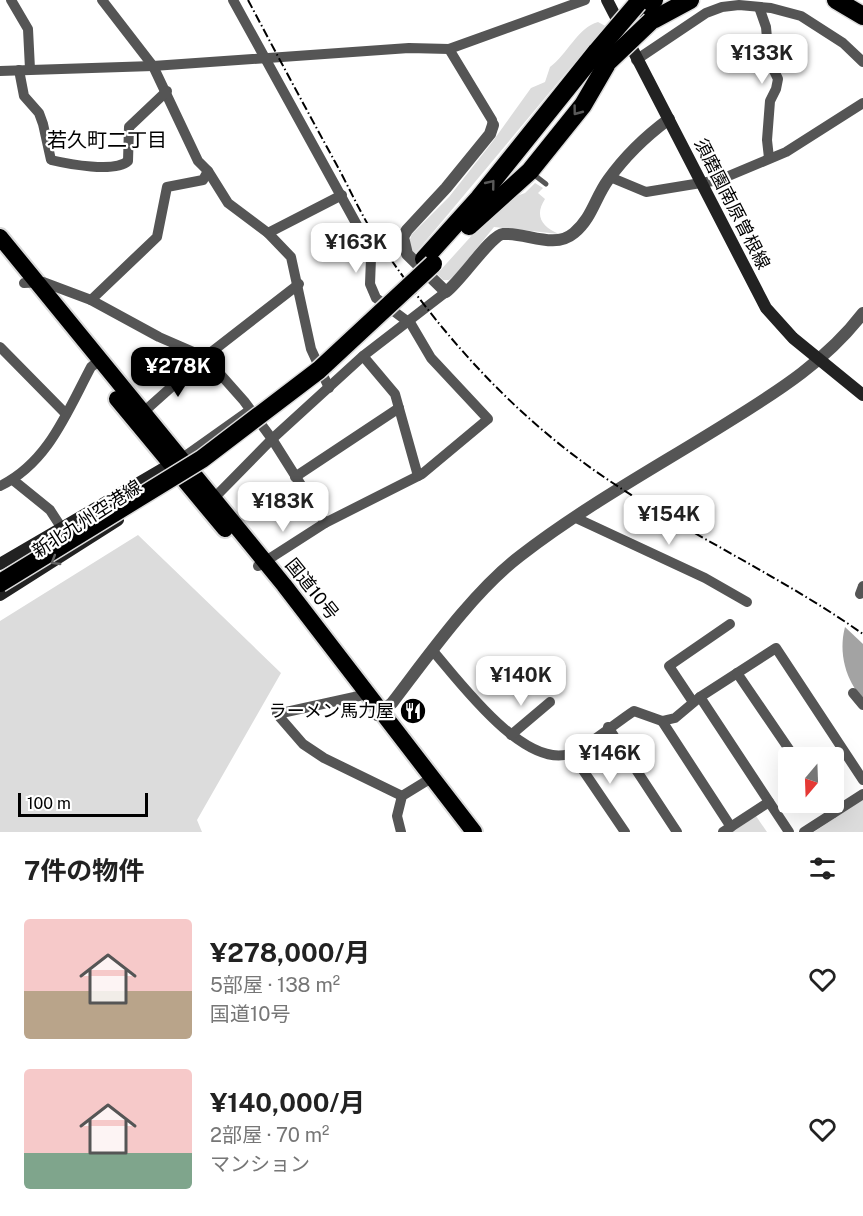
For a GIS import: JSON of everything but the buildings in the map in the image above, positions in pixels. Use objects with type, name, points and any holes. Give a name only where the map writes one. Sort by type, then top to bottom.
[{"type":"highway","points":[[0,583],[202,459],[319,370],[428,261],[479,198],[645,7],[673,0]]},
{"type":"highway","points":[[645,7],[690,0]]},
{"type":"highway","points":[[836,0],[863,16]]},
{"type":"highway","points":[[0,573],[195,453],[314,362],[490,204],[520,183],[582,105],[603,57]]},
{"type":"highway","name":"国道10号","points":[[0,237],[30,283],[261,564],[429,780],[474,832]]},
{"type":"highway","name":"国道10号","points":[[0,254],[30,283]]},
{"type":"highway","name":"国道10号","points":[[181,468],[216,500],[359,696],[379,713]]},
{"type":"highway","name":"国道10号","points":[[429,780],[462,832]]},
{"type":"main road","name":"須磨園南原曽根線","points":[[608,0],[636,60],[669,118],[766,308],[793,338],[863,395]]},
{"type":"main road","name":"新北九州空港線","points":[[0,564],[61,527],[181,468]]},
{"type":"main road","name":"新北九州空港線","points":[[0,595],[67,554],[181,468]]},
{"type":"street","points":[[11,0],[28,29],[24,96],[39,113],[51,160],[97,167],[123,165],[128,161],[129,127],[167,91]]},
{"type":"street","points":[[102,0],[153,66],[167,91],[198,161],[208,171],[228,203],[268,234],[291,257],[299,284],[311,349],[328,388]]},
{"type":"street","points":[[233,0],[368,245],[371,258],[370,284],[376,298],[407,320],[431,358],[488,419],[418,476],[325,523],[261,564]]},
{"type":"street","points":[[0,71],[267,60],[277,55],[409,48],[449,49],[585,0]]},
{"type":"street","points":[[636,60],[706,13],[722,7],[759,7],[786,12],[810,21],[843,43],[863,62]]},
{"type":"street","points":[[759,7],[766,27],[769,60],[778,79],[770,101],[767,140],[769,158]]},
{"type":"street","points":[[446,292],[407,254],[403,237],[490,134],[493,125],[449,49]]},
{"type":"street","points":[[610,177],[646,192],[700,181],[719,180],[786,152],[863,103]]},
{"type":"street","points":[[216,500],[218,494],[272,439],[363,356],[446,292],[472,266],[494,238],[501,234],[560,240],[572,235],[592,213],[610,177],[641,141],[669,118]]},
{"type":"street","points":[[92,300],[157,237],[167,187],[203,180],[208,171]]},
{"type":"street","points":[[268,234],[342,195]]},
{"type":"street","points":[[30,283],[43,282],[92,300],[159,337],[205,357],[272,439],[325,523]]},
{"type":"street","points":[[138,417],[205,357],[299,284]]},
{"type":"street","points":[[379,713],[432,651],[519,557],[576,518],[781,389],[821,359],[845,337],[863,314]]},
{"type":"street","points":[[0,348],[66,414]]},
{"type":"street","points":[[363,356],[395,394],[418,476]]},
{"type":"street","points":[[0,486],[13,480],[49,445],[95,363]]},
{"type":"street","points":[[295,477],[399,408]]},
{"type":"street","points":[[181,468],[250,410]]},
{"type":"street","points":[[181,468],[259,422]]},
{"type":"street","points":[[13,480],[50,510],[61,527]]},
{"type":"street","points":[[576,518],[705,578],[747,602]]},
{"type":"street","points":[[730,624],[669,666],[697,700],[789,832]]},
{"type":"street","points":[[432,651],[481,710],[511,735],[556,757],[572,754],[634,711],[662,721],[675,718],[697,700],[776,648],[863,780]]},
{"type":"street","points":[[737,673],[787,747]]},
{"type":"street","points":[[853,693],[863,705]]},
{"type":"street","points":[[359,696],[277,714],[303,744],[324,758],[402,796]]},
{"type":"street","points":[[511,735],[550,702]]},
{"type":"street","points":[[662,721],[727,830],[769,802]]},
{"type":"street","points":[[608,727],[677,832]]},
{"type":"street","points":[[572,754],[625,832]]},
{"type":"street","points":[[401,832],[397,816],[402,796],[429,780]]},
{"type":"street","points":[[844,806],[863,794]]},
{"type":"street","points":[[804,832],[833,813]]},
{"type":"lane","points":[[530,171],[546,184]]},
{"type":"shaded area","points":[[598,22],[609,28],[570,68],[414,255],[408,244],[412,234],[449,197],[531,88],[545,82],[550,67],[584,29]]},
{"type":"shaded area","points":[[535,183],[543,188],[538,193],[545,199],[540,211],[541,220],[548,228],[559,234],[494,227],[449,280],[443,280],[437,274],[503,201],[525,193]]},
{"type":"shaded area","points":[[138,535],[281,673],[197,820],[202,832],[0,832],[0,621]]},
{"type":"shaded area","points":[[845,627],[863,644],[863,699],[852,684],[845,666],[842,647]]},
{"type":"shaded area","points":[[863,799],[863,832],[814,832],[844,813]]},
{"type":"shaded area","points":[[756,816],[767,832],[732,832]]},
{"type":"railway","points":[[248,0],[375,236],[419,299],[494,385],[550,436],[614,484],[793,589],[863,634]]},
{"type":"place","name":"ラーメン馬力屋","points":[[413,711]]},
{"type":"district","name":"若久町二丁目","points":[[107,140]]}]
